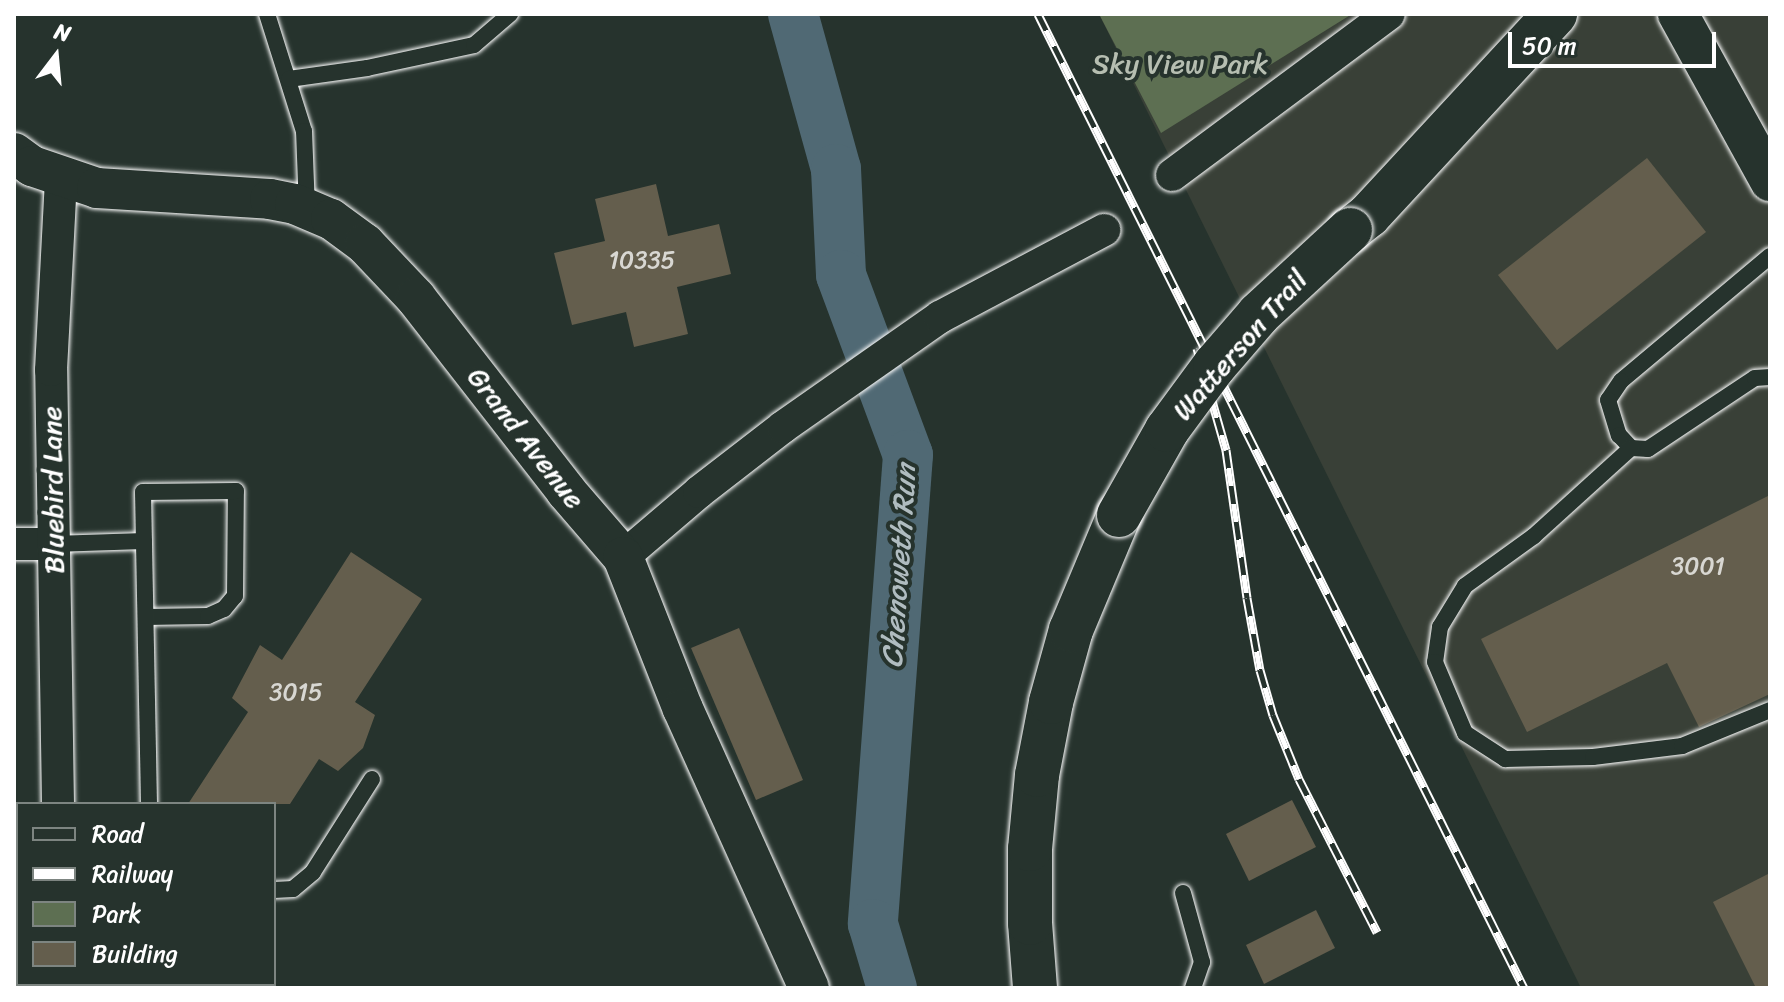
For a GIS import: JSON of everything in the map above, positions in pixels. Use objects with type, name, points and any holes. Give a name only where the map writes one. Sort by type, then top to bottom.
[{"type":"main road","name":"Watterson Trail","points":[[1035,988],[1030,893],[1037,775],[1051,702],[1071,630],[1119,515],[1167,430],[1215,365],[1259,314],[1369,215],[1555,14]]},
{"type":"street","points":[[1172,175],[1389,14]]},
{"type":"street","points":[[1678,14],[1770,181]]},
{"type":"street","name":"Grand Avenue","points":[[14,153],[32,166],[97,188],[270,199],[331,219],[365,244],[416,298],[566,491],[623,557],[720,795],[809,988]]},
{"type":"street","name":"Bluebird Lane","points":[[58,802],[51,370],[61,177]]},
{"type":"street","points":[[623,557],[699,492],[940,317],[1104,230]]},
{"type":"street","points":[[14,544],[53,544]]},
{"type":"lane","points":[[267,14],[304,131],[307,209]]},
{"type":"lane","points":[[289,79],[474,45],[510,14]]},
{"type":"lane","points":[[1770,256],[1621,381],[1608,400],[1619,435],[1631,448],[1648,449],[1755,378],[1770,377]]},
{"type":"lane","points":[[1631,448],[1534,536],[1465,586],[1440,627],[1435,662],[1465,733],[1505,759],[1593,757],[1682,746],[1770,710]]},
{"type":"lane","points":[[146,617],[208,616],[224,609],[235,596],[236,491],[143,492],[149,802]]},
{"type":"lane","points":[[53,544],[144,541]]},
{"type":"lane","points":[[276,890],[293,889],[313,872],[372,779]]},
{"type":"lane","points":[[1183,893],[1202,962],[1193,988]]},
{"type":"shaded area","points":[[1099,14],[1770,14],[1770,988],[1581,988]]},
{"type":"green space","name":"Sky View Park","points":[[1099,14],[1352,14],[1161,133]]},
{"type":"building","points":[[1647,158],[1706,232],[1557,350],[1498,275]]},
{"type":"building","points":[[656,184],[668,236],[719,224],[731,274],[677,287],[688,334],[634,347],[626,312],[572,325],[554,253],[605,241],[595,199]]},
{"type":"building","points":[[1770,495],[1770,694],[1699,727],[1667,663],[1527,732],[1481,639]]},
{"type":"building","points":[[351,552],[422,599],[355,702],[375,715],[363,748],[338,771],[319,759],[290,804],[189,802],[248,712],[232,698],[260,645],[282,660]]},
{"type":"building","points":[[739,628],[803,780],[756,800],[691,648]]},
{"type":"building","points":[[1292,800],[1316,847],[1249,881],[1226,834]]},
{"type":"building","points":[[1770,873],[1770,988],[1756,988],[1713,902]]},
{"type":"building","points":[[1316,910],[1335,948],[1264,984],[1246,945]]},
{"type":"waterway","name":"Chenoweth Run","points":[[793,14],[836,169],[841,275],[908,455],[873,924],[892,988]]},
{"type":"railway","points":[[1038,14],[1524,988]]},
{"type":"railway","points":[[1197,348],[1226,450],[1247,598],[1260,670],[1273,715],[1299,779],[1377,932]]}]
